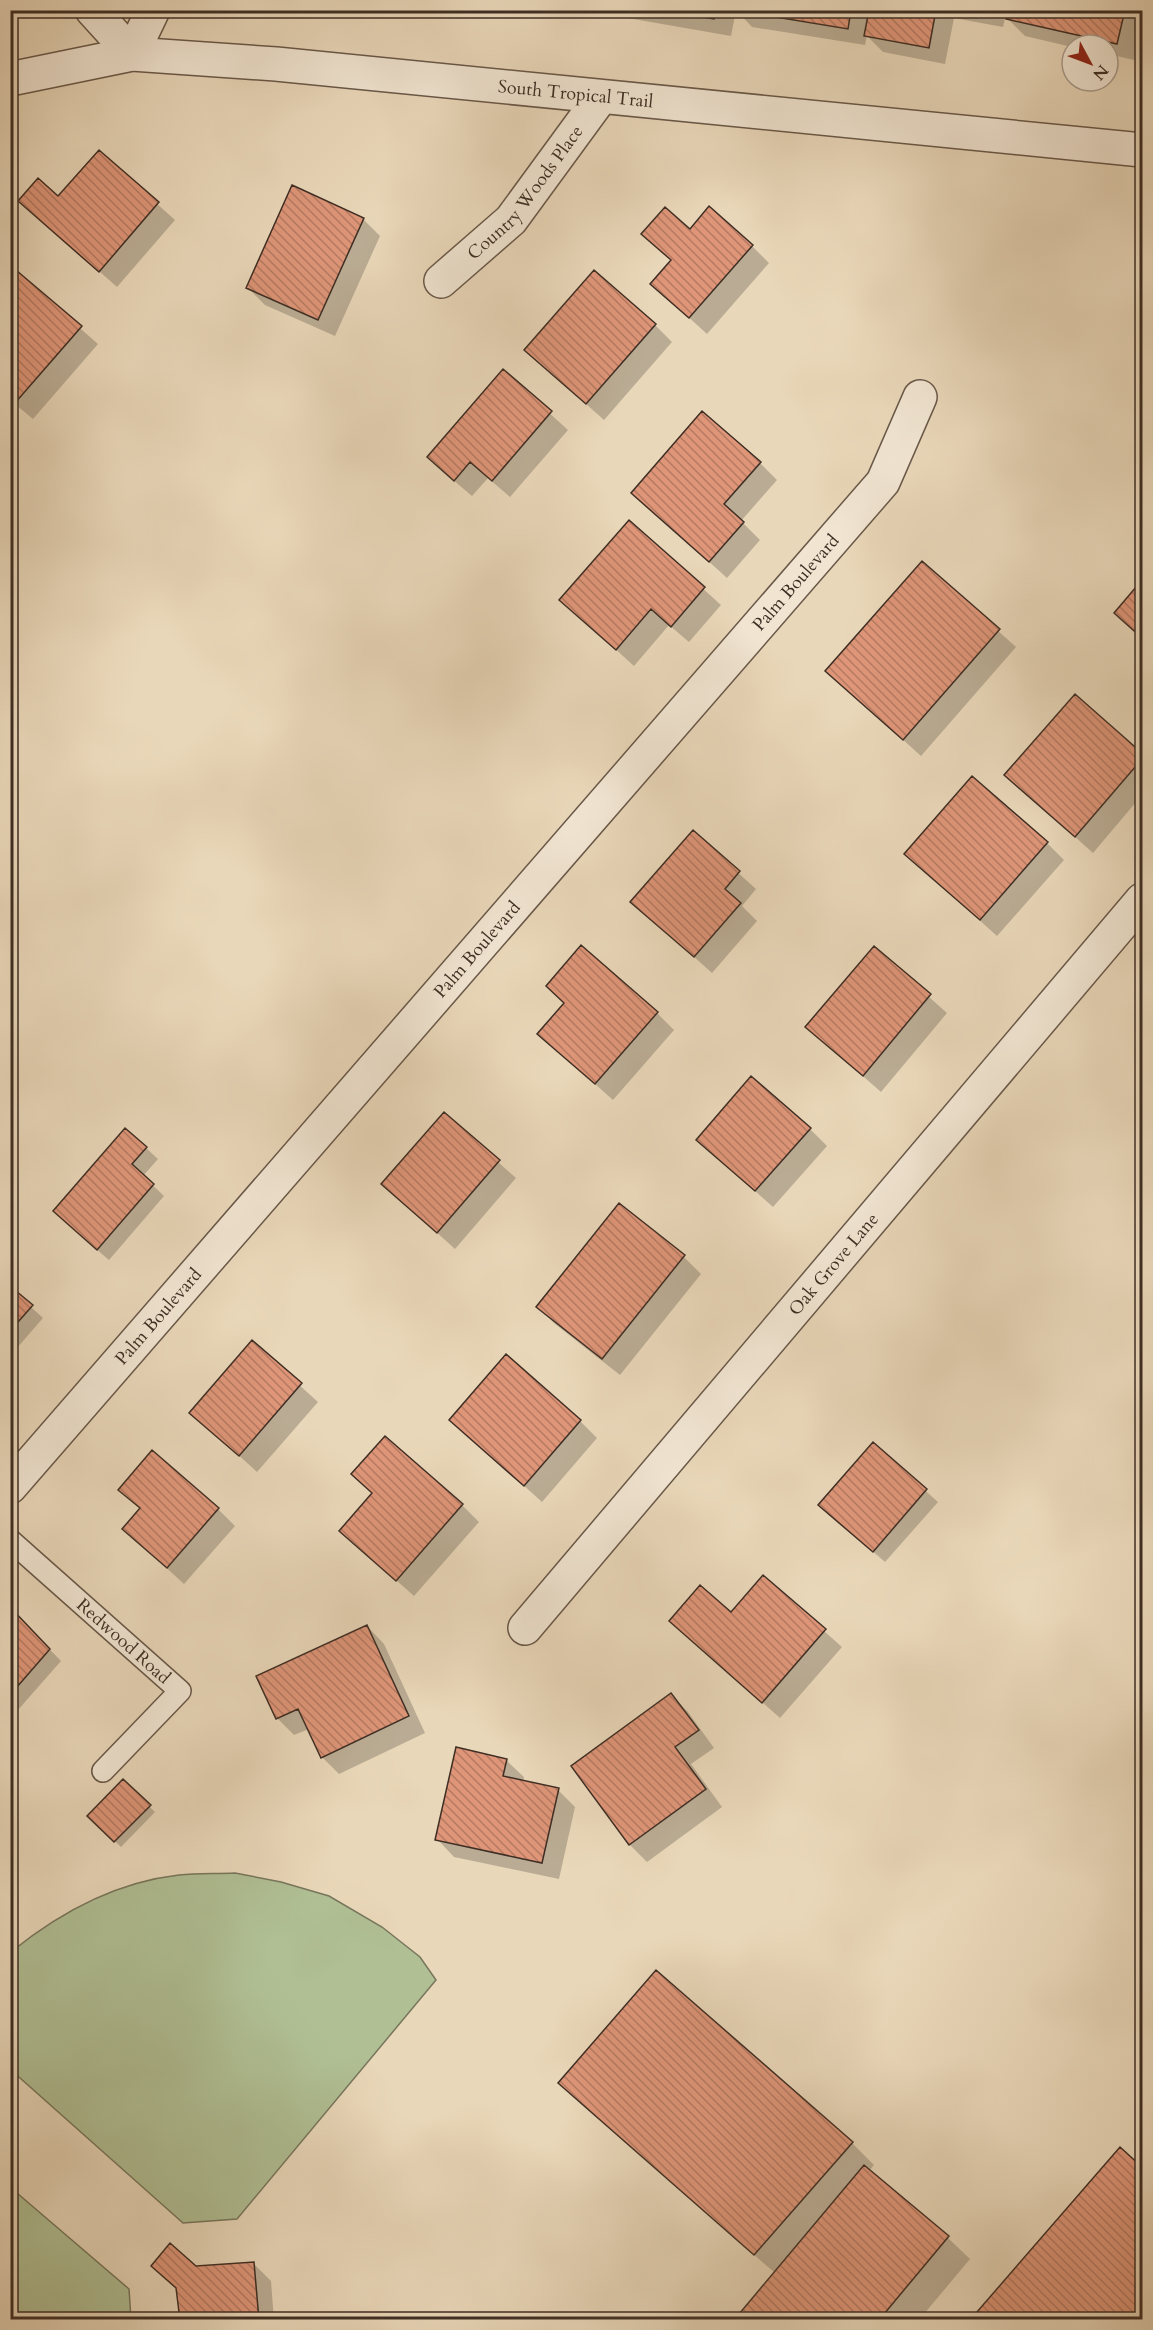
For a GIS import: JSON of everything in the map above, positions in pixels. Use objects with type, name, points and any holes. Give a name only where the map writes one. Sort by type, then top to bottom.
[{"type":"street","points":[[92,10],[132,54],[153,10]]},
{"type":"street","name":"South Tropical Trail","points":[[10,79],[132,54],[276,64],[1143,150]]},
{"type":"street","name":"Country Woods Place","points":[[441,281],[511,220],[601,97]]},
{"type":"street","name":"Palm Boulevard","points":[[10,1487],[883,482],[920,397]]},
{"type":"street","name":"Oak Grove Lane","points":[[525,1628],[1143,900]]},
{"type":"lane","name":"Redwood Road","points":[[10,1540],[180,1691],[104,1771]]},
{"type":"green space","points":[[235,1873],[281,1882],[329,1896],[382,1927],[420,1957],[436,1980],[237,2219],[183,2223],[11,2070],[11,1952],[69,1912],[111,1892],[179,1875]]},
{"type":"green space","points":[[10,2187],[129,2289],[131,2319],[11,2319]]},
{"type":"building","points":[[662,10],[716,10],[714,19]]},
{"type":"building","points":[[734,10],[851,10],[848,29]]},
{"type":"building","points":[[869,10],[936,10],[929,48],[864,36]]},
{"type":"building","points":[[1008,10],[1125,10],[1120,33],[1068,33],[1006,19]]},
{"type":"building","points":[[99,150],[159,202],[99,272],[18,201],[38,178],[58,196]]},
{"type":"building","points":[[292,185],[364,218],[318,320],[246,288]]},
{"type":"building","points":[[709,206],[753,245],[689,318],[650,284],[671,260],[641,234],[665,207],[690,229]]},
{"type":"building","points":[[10,265],[82,326],[15,403],[10,399]]},
{"type":"building","points":[[594,270],[656,324],[586,404],[524,350]]},
{"type":"building","points":[[503,369],[552,411],[492,481],[470,462],[454,481],[427,457]]},
{"type":"building","points":[[702,411],[761,462],[724,504],[744,522],[709,562],[631,493]]},
{"type":"building","points":[[629,520],[705,587],[671,627],[651,609],[616,650],[559,600]]},
{"type":"building","points":[[922,561],[1000,629],[903,740],[825,671]]},
{"type":"building","points":[[1142,580],[1142,638],[1114,613]]},
{"type":"building","points":[[1075,694],[1142,753],[1142,759],[1075,837],[1004,775]]},
{"type":"building","points":[[972,776],[1048,842],[980,920],[904,854]]},
{"type":"building","points":[[693,830],[740,871],[725,889],[741,903],[694,957],[630,902]]},
{"type":"building","points":[[581,945],[658,1012],[595,1084],[537,1034],[564,1003],[546,986]]},
{"type":"building","points":[[874,946],[931,994],[863,1076],[805,1027]]},
{"type":"building","points":[[751,1076],[811,1128],[755,1191],[696,1140]]},
{"type":"building","points":[[444,1112],[500,1160],[437,1233],[381,1184]]},
{"type":"building","points":[[125,1128],[147,1147],[132,1164],[154,1184],[97,1250],[53,1211]]},
{"type":"building","points":[[619,1203],[685,1255],[602,1359],[536,1307]]},
{"type":"building","points":[[10,1286],[33,1305],[10,1331]]},
{"type":"building","points":[[252,1340],[302,1383],[239,1456],[189,1413]]},
{"type":"building","points":[[506,1354],[581,1420],[524,1486],[449,1420]]},
{"type":"building","points":[[385,1436],[463,1504],[396,1581],[339,1531],[372,1493],[351,1474]]},
{"type":"building","points":[[873,1442],[927,1489],[873,1552],[818,1505]]},
{"type":"building","points":[[152,1450],[219,1508],[167,1568],[122,1529],[140,1508],[118,1490]]},
{"type":"building","points":[[763,1575],[826,1629],[762,1703],[669,1621],[700,1585],[731,1612]]},
{"type":"building","points":[[10,1607],[50,1649],[10,1695]]},
{"type":"building","points":[[367,1625],[409,1716],[321,1758],[298,1709],[276,1719],[256,1676]]},
{"type":"building","points":[[671,1693],[699,1730],[675,1747],[706,1789],[629,1845],[571,1766]]},
{"type":"building","points":[[456,1747],[507,1759],[503,1776],[559,1788],[542,1863],[435,1840]]},
{"type":"building","points":[[123,1779],[151,1805],[114,1842],[87,1816]]},
{"type":"building","points":[[656,1970],[853,2142],[754,2255],[558,2083]]},
{"type":"building","points":[[1120,2147],[1142,2167],[1142,2320],[970,2320]]},
{"type":"building","points":[[864,2165],[949,2236],[879,2320],[734,2320]]},
{"type":"building","points":[[170,2243],[196,2266],[254,2262],[259,2320],[180,2320],[176,2288],[151,2266]]}]
